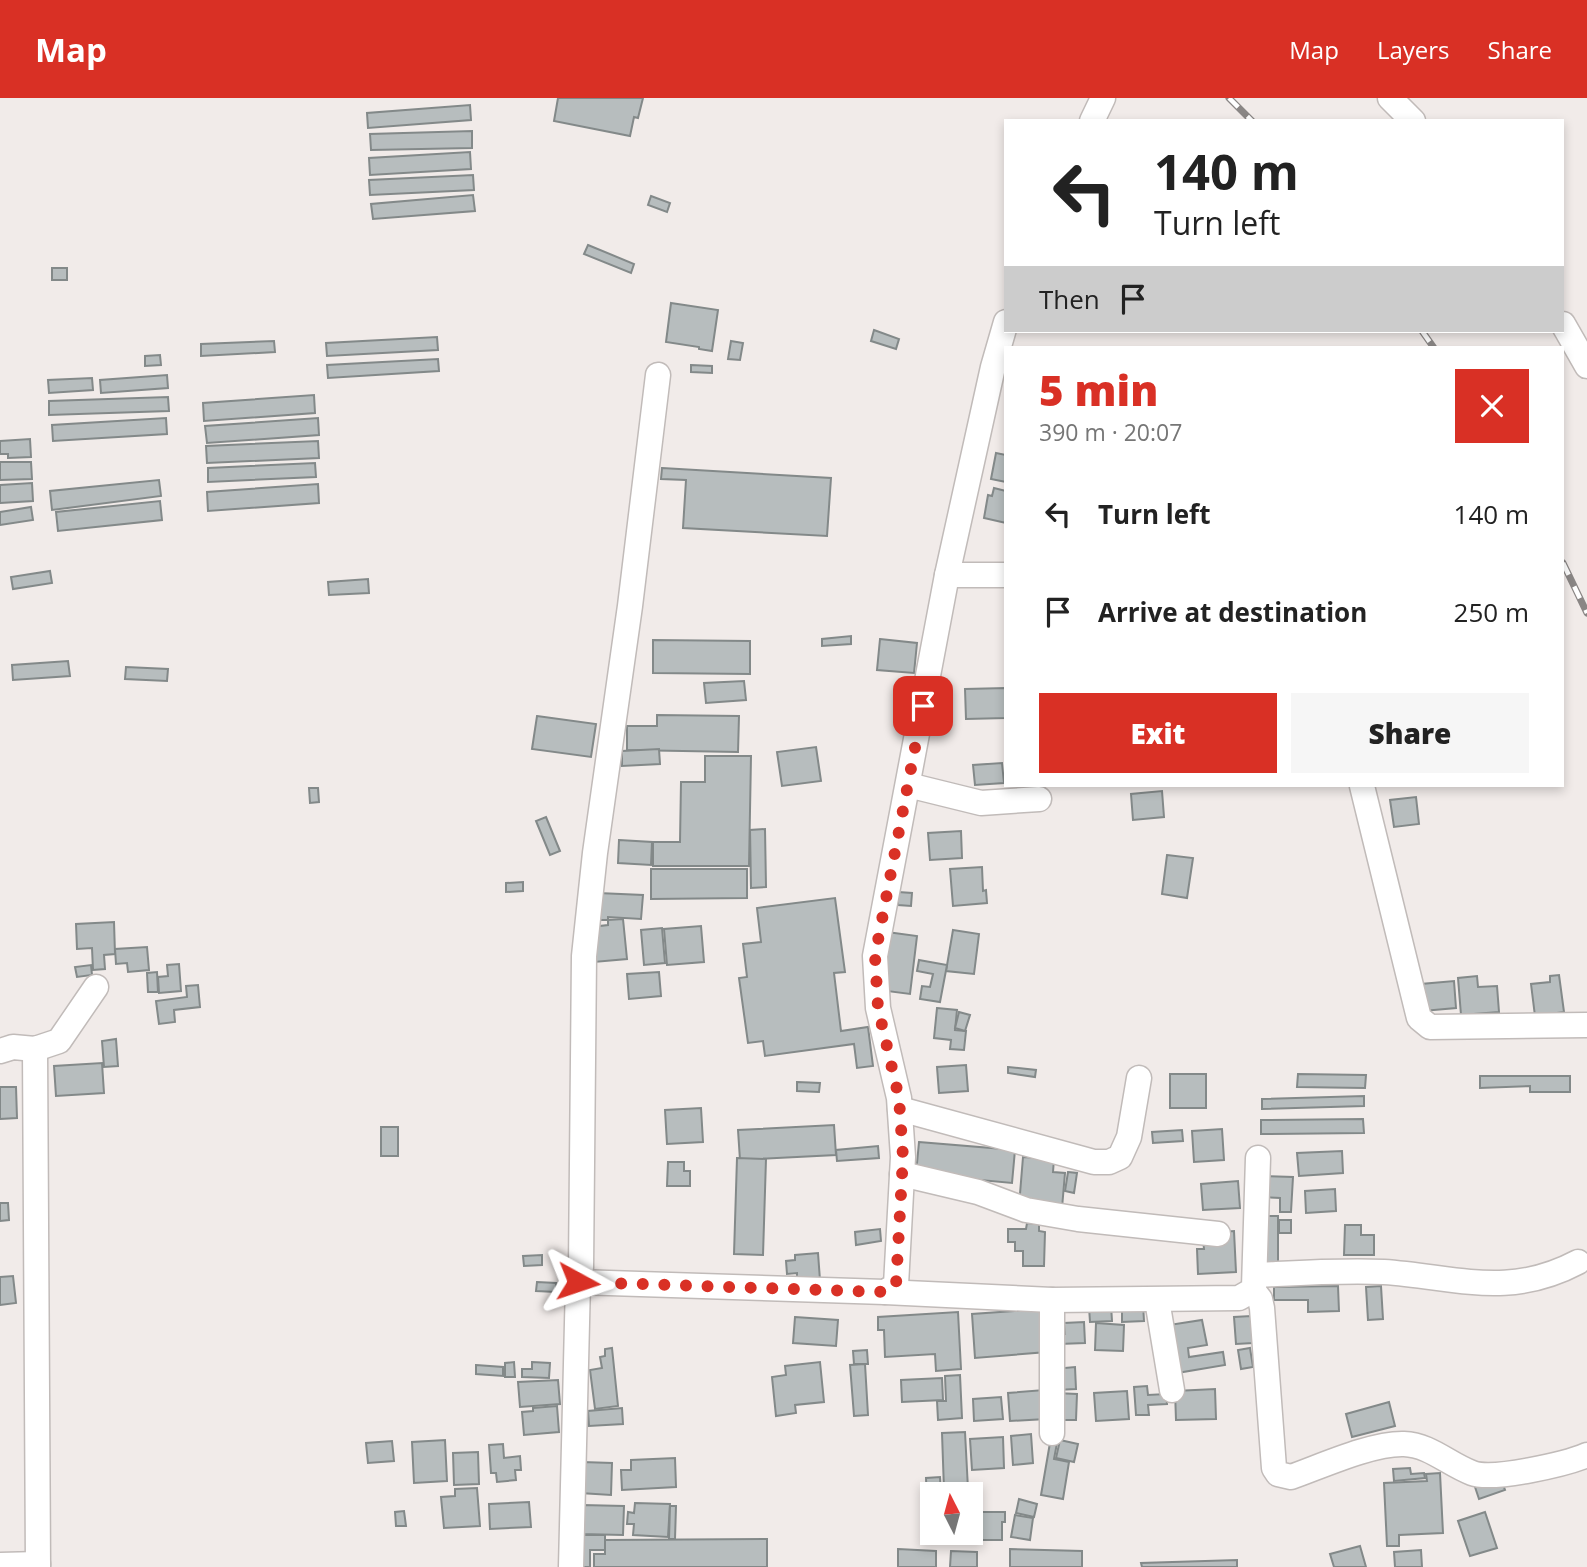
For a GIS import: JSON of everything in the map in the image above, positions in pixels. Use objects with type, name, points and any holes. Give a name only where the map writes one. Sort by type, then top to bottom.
[{"type":"street","points":[[1093,119],[1103,98]]},
{"type":"street","points":[[1390,98],[1411,119]]},
{"type":"street","points":[[1564,326],[1587,366]]},
{"type":"street","points":[[885,1292],[896,1285],[902,1174],[900,1109],[878,1008],[875,956],[947,575],[992,367],[1004,328]]},
{"type":"street","points":[[570,1567],[575,1308],[581,1267],[584,956],[595,853],[630,606],[658,375]]},
{"type":"street","points":[[947,575],[1004,575]]},
{"type":"street","points":[[908,785],[981,803],[1039,799]]},
{"type":"street","points":[[1362,787],[1419,1018],[1430,1027],[1587,1025]]},
{"type":"street","points":[[0,1051],[13,1047],[35,1049],[59,1041],[96,987]]},
{"type":"street","points":[[0,1565],[38,1566],[35,1049]]},
{"type":"street","points":[[900,1109],[1094,1162],[1109,1162],[1120,1157],[1129,1137],[1139,1078]]},
{"type":"street","points":[[1258,1158],[1254,1283],[1262,1308],[1274,1468],[1278,1475],[1291,1476],[1384,1445],[1424,1447],[1473,1473],[1488,1476],[1570,1462],[1587,1455]]},
{"type":"street","points":[[902,1174],[978,1192],[1026,1210],[1078,1219],[1218,1234]]},
{"type":"street","points":[[578,1282],[1052,1300],[1157,1300],[1239,1298],[1254,1283],[1360,1271],[1495,1284],[1538,1279],[1578,1262]]},
{"type":"street","points":[[1052,1300],[1052,1433]]},
{"type":"street","points":[[1157,1300],[1172,1390]]},
{"type":"building","points":[[558,98],[643,98],[638,118],[634,117],[630,136],[554,121]]},
{"type":"building","points":[[470,105],[471,120],[368,128],[367,113]]},
{"type":"building","points":[[472,131],[472,148],[371,150],[370,134]]},
{"type":"building","points":[[470,152],[471,169],[370,175],[369,158]]},
{"type":"building","points":[[473,175],[474,190],[370,195],[369,180]]},
{"type":"building","points":[[473,195],[475,211],[373,219],[371,204]]},
{"type":"building","points":[[651,196],[670,203],[667,212],[648,205]]},
{"type":"building","points":[[588,245],[634,264],[631,273],[584,254]]},
{"type":"building","points":[[52,268],[67,268],[67,280],[52,280]]},
{"type":"building","points":[[671,303],[718,310],[712,351],[666,342]]},
{"type":"building","points":[[874,330],[899,339],[896,349],[871,341]]},
{"type":"building","points":[[437,337],[438,350],[327,356],[326,343]]},
{"type":"building","points":[[274,341],[275,352],[201,356],[201,344]]},
{"type":"building","points":[[731,341],[743,343],[740,360],[728,359]]},
{"type":"building","points":[[160,355],[161,365],[145,366],[145,356]]},
{"type":"building","points":[[438,359],[439,371],[328,378],[327,365]]},
{"type":"building","points":[[691,365],[712,366],[712,373],[691,372]]},
{"type":"building","points":[[167,375],[168,388],[101,393],[100,380]]},
{"type":"building","points":[[92,378],[93,390],[49,393],[48,380]]},
{"type":"building","points":[[314,395],[315,413],[204,421],[203,403]]},
{"type":"building","points":[[168,397],[169,411],[49,415],[49,401]]},
{"type":"building","points":[[166,418],[167,434],[53,441],[52,425]]},
{"type":"building","points":[[318,418],[319,435],[207,443],[205,426]]},
{"type":"building","points":[[30,439],[31,457],[8,458],[8,454],[0,454],[0,441]]},
{"type":"building","points":[[318,441],[319,458],[207,463],[206,446]]},
{"type":"building","points":[[996,453],[1004,455],[1004,482],[991,479]]},
{"type":"building","points":[[0,462],[31,462],[32,479],[0,480]]},
{"type":"building","points":[[315,463],[316,477],[208,482],[208,468]]},
{"type":"building","points":[[662,468],[831,478],[827,536],[683,528],[686,480],[661,479]]},
{"type":"building","points":[[159,480],[161,496],[52,510],[50,491]]},
{"type":"building","points":[[32,483],[33,501],[0,503],[0,485]]},
{"type":"building","points":[[318,484],[319,503],[208,511],[207,492]]},
{"type":"building","points":[[994,488],[1004,490],[1004,523],[984,518],[988,495],[992,496]]},
{"type":"building","points":[[160,501],[162,520],[58,531],[56,512]]},
{"type":"building","points":[[31,507],[33,520],[0,525],[0,512]]},
{"type":"building","points":[[50,571],[52,583],[13,589],[11,577]]},
{"type":"building","points":[[368,579],[369,593],[329,595],[328,582]]},
{"type":"building","points":[[851,636],[851,644],[822,646],[822,639]]},
{"type":"building","points":[[880,639],[917,643],[914,673],[877,670]]},
{"type":"building","points":[[653,640],[750,641],[750,674],[653,673]]},
{"type":"building","points":[[68,661],[70,676],[13,680],[12,665]]},
{"type":"building","points":[[126,667],[168,669],[167,681],[125,679]]},
{"type":"building","points":[[744,681],[746,700],[706,703],[704,683]]},
{"type":"building","points":[[1004,688],[1004,718],[966,719],[965,689]]},
{"type":"building","points":[[657,715],[739,716],[738,752],[627,750],[627,726],[657,726]]},
{"type":"building","points":[[537,716],[596,724],[591,757],[532,749]]},
{"type":"building","points":[[816,747],[821,781],[782,786],[777,752]]},
{"type":"building","points":[[659,749],[660,764],[622,766],[622,751]]},
{"type":"building","points":[[705,756],[751,756],[749,866],[653,866],[653,842],[680,842],[681,782],[705,782]]},
{"type":"building","points":[[1002,763],[1004,783],[975,785],[973,765]]},
{"type":"building","points":[[309,788],[318,788],[319,802],[310,803]]},
{"type":"building","points":[[1162,791],[1164,817],[1133,820],[1131,794]]},
{"type":"building","points":[[1416,797],[1419,824],[1394,827],[1390,800]]},
{"type":"building","points":[[546,817],[560,851],[550,855],[536,821]]},
{"type":"building","points":[[765,829],[766,887],[751,888],[750,830]]},
{"type":"building","points":[[961,831],[962,858],[930,860],[928,833]]},
{"type":"building","points":[[619,840],[652,842],[651,865],[618,863]]},
{"type":"building","points":[[1167,855],[1193,858],[1187,898],[1162,894]]},
{"type":"building","points":[[982,867],[983,891],[986,890],[987,903],[953,906],[950,869]]},
{"type":"building","points":[[651,869],[747,869],[747,898],[651,899]]},
{"type":"building","points":[[523,882],[523,891],[506,892],[506,883]]},
{"type":"building","points":[[898,892],[912,893],[911,906],[898,905]]},
{"type":"building","points":[[598,893],[643,895],[641,919],[608,917],[608,920],[597,920]]},
{"type":"building","points":[[835,898],[845,972],[834,973],[841,1031],[868,1027],[873,1066],[857,1068],[854,1044],[765,1056],[763,1041],[748,1043],[739,978],[747,977],[743,944],[761,942],[757,908]]},
{"type":"building","points":[[623,919],[627,959],[594,962],[591,927],[608,925],[608,920]]},
{"type":"building","points":[[114,922],[115,954],[104,955],[105,969],[93,970],[92,948],[77,949],[76,924]]},
{"type":"building","points":[[701,926],[704,962],[667,965],[664,929]]},
{"type":"building","points":[[662,928],[665,963],[644,965],[641,930]]},
{"type":"building","points":[[953,930],[979,934],[974,974],[946,971]]},
{"type":"building","points":[[887,932],[917,936],[910,994],[879,990]]},
{"type":"building","points":[[147,947],[149,970],[128,972],[127,963],[116,964],[115,949]]},
{"type":"building","points":[[919,960],[947,965],[940,1002],[920,999],[922,986],[930,987],[933,974],[917,971]]},
{"type":"building","points":[[179,964],[181,991],[159,993],[158,977],[168,976],[167,965]]},
{"type":"building","points":[[91,965],[92,975],[77,977],[75,967]]},
{"type":"building","points":[[157,972],[158,992],[148,992],[147,973]]},
{"type":"building","points":[[659,972],[661,996],[629,999],[627,974]]},
{"type":"building","points":[[1559,975],[1564,1012],[1535,1016],[1531,984],[1550,982],[1550,976]]},
{"type":"building","points":[[1477,976],[1478,987],[1497,986],[1499,1012],[1461,1015],[1458,978]]},
{"type":"building","points":[[1454,981],[1456,1008],[1423,1011],[1421,984]]},
{"type":"building","points":[[198,985],[200,1007],[174,1010],[175,1022],[159,1024],[156,1001],[187,997],[186,986]]},
{"type":"building","points":[[937,1008],[957,1010],[955,1030],[966,1031],[964,1050],[950,1049],[951,1040],[934,1038]]},
{"type":"building","points":[[959,1012],[970,1015],[965,1031],[955,1028]]},
{"type":"building","points":[[116,1039],[118,1066],[104,1067],[102,1041]]},
{"type":"building","points":[[102,1063],[104,1093],[56,1096],[54,1066]]},
{"type":"building","points":[[966,1065],[968,1091],[939,1093],[937,1067]]},
{"type":"building","points":[[1008,1067],[1036,1070],[1035,1077],[1008,1073]]},
{"type":"building","points":[[1170,1074],[1206,1074],[1206,1108],[1170,1108]]},
{"type":"building","points":[[1298,1074],[1366,1075],[1365,1088],[1297,1087]]},
{"type":"building","points":[[1480,1076],[1570,1076],[1570,1092],[1530,1092],[1530,1086],[1480,1088]]},
{"type":"building","points":[[797,1082],[820,1083],[819,1092],[797,1091]]},
{"type":"building","points":[[0,1087],[16,1087],[17,1118],[0,1119]]},
{"type":"building","points":[[1364,1096],[1364,1106],[1262,1109],[1262,1099]]},
{"type":"building","points":[[701,1108],[703,1142],[667,1144],[665,1110]]},
{"type":"building","points":[[1363,1119],[1364,1133],[1261,1134],[1261,1120]]},
{"type":"building","points":[[834,1125],[836,1155],[740,1160],[738,1130]]},
{"type":"building","points":[[381,1127],[398,1127],[398,1156],[381,1156]]},
{"type":"building","points":[[1222,1129],[1224,1160],[1194,1162],[1192,1131]]},
{"type":"building","points":[[1182,1130],[1183,1141],[1153,1143],[1152,1132]]},
{"type":"building","points":[[919,1142],[1015,1150],[1012,1183],[916,1174]]},
{"type":"building","points":[[878,1146],[879,1158],[837,1161],[836,1150]]},
{"type":"building","points":[[1342,1151],[1343,1173],[1299,1176],[1297,1153]]},
{"type":"building","points":[[1023,1157],[1054,1159],[1053,1172],[1065,1173],[1062,1208],[1019,1206]]},
{"type":"building","points":[[737,1158],[766,1159],[763,1255],[734,1254]]},
{"type":"building","points":[[668,1162],[684,1162],[684,1171],[690,1171],[690,1186],[667,1186]]},
{"type":"building","points":[[1068,1172],[1077,1173],[1074,1193],[1065,1191]]},
{"type":"building","points":[[1262,1176],[1293,1177],[1291,1212],[1280,1212],[1280,1198],[1261,1197]]},
{"type":"building","points":[[1238,1181],[1240,1208],[1203,1210],[1201,1184]]},
{"type":"building","points":[[1335,1189],[1336,1211],[1306,1213],[1305,1191]]},
{"type":"building","points":[[0,1203],[8,1203],[9,1220],[0,1221]]},
{"type":"building","points":[[1259,1216],[1278,1216],[1278,1264],[1259,1265]]},
{"type":"building","points":[[1279,1220],[1291,1220],[1291,1233],[1279,1233]]},
{"type":"building","points":[[1027,1223],[1039,1224],[1039,1231],[1045,1232],[1044,1266],[1023,1266],[1023,1251],[1015,1251],[1015,1242],[1008,1242],[1008,1229],[1026,1229]]},
{"type":"building","points":[[1345,1225],[1361,1225],[1361,1235],[1374,1235],[1374,1255],[1344,1255]]},
{"type":"building","points":[[880,1229],[881,1241],[856,1245],[855,1232]]},
{"type":"building","points":[[1234,1231],[1236,1272],[1198,1274],[1197,1249],[1204,1249],[1203,1239],[1221,1232]]},
{"type":"building","points":[[818,1253],[820,1280],[797,1282],[797,1273],[787,1274],[786,1261],[795,1260],[795,1255]]},
{"type":"building","points":[[542,1255],[542,1265],[524,1266],[523,1256]]},
{"type":"building","points":[[13,1276],[16,1303],[0,1305],[0,1277]]},
{"type":"building","points":[[537,1282],[556,1283],[556,1292],[536,1291]]},
{"type":"building","points":[[1338,1286],[1339,1311],[1308,1312],[1308,1300],[1274,1300],[1274,1287]]},
{"type":"building","points":[[1381,1286],[1383,1319],[1368,1320],[1366,1287]]},
{"type":"building","points":[[1143,1304],[1144,1321],[1122,1322],[1122,1306]]},
{"type":"building","points":[[1111,1305],[1112,1321],[1090,1322],[1089,1307]]},
{"type":"building","points":[[1043,1309],[1047,1352],[975,1358],[972,1314]]},
{"type":"building","points":[[958,1312],[961,1369],[936,1371],[935,1354],[885,1357],[884,1330],[878,1330],[878,1317]]},
{"type":"building","points":[[1251,1316],[1253,1343],[1236,1344],[1234,1317]]},
{"type":"building","points":[[795,1317],[838,1320],[836,1346],[793,1343]]},
{"type":"building","points":[[1202,1320],[1207,1345],[1188,1348],[1189,1357],[1223,1352],[1225,1365],[1177,1373],[1169,1325]]},
{"type":"building","points":[[1084,1322],[1085,1343],[1059,1344],[1058,1334],[1065,1334],[1064,1323]]},
{"type":"building","points":[[1096,1323],[1124,1325],[1123,1351],[1095,1350]]},
{"type":"building","points":[[612,1348],[618,1406],[595,1409],[590,1370],[602,1368],[600,1357],[605,1356],[605,1349]]},
{"type":"building","points":[[1250,1348],[1253,1367],[1241,1369],[1238,1350]]},
{"type":"building","points":[[867,1350],[868,1364],[854,1364],[853,1351]]},
{"type":"building","points":[[514,1362],[515,1377],[505,1377],[505,1363]]},
{"type":"building","points":[[532,1362],[550,1363],[549,1378],[522,1377],[522,1369],[532,1369]]},
{"type":"building","points":[[820,1362],[824,1402],[795,1405],[796,1413],[776,1416],[772,1377],[786,1375],[785,1366]]},
{"type":"building","points":[[865,1364],[868,1415],[854,1416],[850,1365]]},
{"type":"building","points":[[476,1365],[503,1367],[503,1376],[476,1374]]},
{"type":"building","points":[[1075,1367],[1076,1389],[1056,1390],[1054,1369]]},
{"type":"building","points":[[960,1375],[962,1418],[938,1420],[937,1401],[946,1401],[945,1376]]},
{"type":"building","points":[[942,1378],[943,1400],[902,1402],[901,1380]]},
{"type":"building","points":[[558,1380],[560,1404],[520,1407],[518,1382]]},
{"type":"building","points":[[1147,1386],[1148,1395],[1166,1394],[1167,1404],[1148,1405],[1149,1415],[1136,1415],[1134,1387]]},
{"type":"building","points":[[1215,1389],[1216,1419],[1176,1420],[1175,1391]]},
{"type":"building","points":[[1044,1390],[1046,1419],[1010,1421],[1008,1393]]},
{"type":"building","points":[[1127,1391],[1129,1419],[1096,1421],[1094,1393]]},
{"type":"building","points":[[1055,1393],[1077,1394],[1076,1420],[1064,1420],[1064,1409],[1055,1409]]},
{"type":"building","points":[[1001,1397],[1003,1419],[974,1421],[973,1399]]},
{"type":"building","points":[[1389,1402],[1395,1426],[1352,1437],[1346,1414]]},
{"type":"building","points":[[557,1406],[559,1432],[524,1435],[522,1412]]},
{"type":"building","points":[[622,1408],[623,1424],[589,1426],[588,1411]]},
{"type":"building","points":[[965,1432],[968,1482],[944,1482],[942,1433]]},
{"type":"building","points":[[1031,1434],[1033,1463],[1013,1465],[1011,1436]]},
{"type":"building","points":[[1003,1437],[1004,1468],[972,1470],[970,1439]]},
{"type":"building","points":[[1051,1437],[1058,1438],[1054,1459],[1069,1462],[1063,1499],[1041,1495]]},
{"type":"building","points":[[445,1440],[447,1481],[414,1483],[412,1442]]},
{"type":"building","points":[[1060,1440],[1078,1444],[1074,1462],[1056,1458]]},
{"type":"building","points":[[392,1441],[394,1461],[368,1463],[366,1443]]},
{"type":"building","points":[[503,1444],[504,1458],[520,1456],[521,1470],[515,1470],[516,1480],[497,1482],[496,1473],[491,1473],[489,1445]]},
{"type":"building","points":[[478,1452],[479,1484],[454,1485],[453,1453]]},
{"type":"building","points":[[675,1458],[676,1487],[622,1490],[621,1470],[631,1470],[631,1460]]},
{"type":"building","points":[[582,1462],[612,1463],[611,1495],[580,1493]]},
{"type":"building","points":[[1410,1468],[1411,1474],[1424,1473],[1425,1478],[1394,1481],[1393,1469]]},
{"type":"building","points":[[1440,1473],[1443,1533],[1399,1535],[1399,1546],[1387,1546],[1384,1483],[1427,1481],[1426,1474]]},
{"type":"building","points":[[1500,1476],[1505,1490],[1479,1499],[1474,1484]]},
{"type":"building","points":[[940,1477],[940,1482],[926,1482],[926,1478]]},
{"type":"building","points":[[477,1488],[480,1526],[444,1528],[441,1497],[455,1496],[455,1489]]},
{"type":"building","points":[[1019,1499],[1037,1504],[1034,1517],[1016,1513]]},
{"type":"building","points":[[529,1502],[531,1527],[490,1529],[489,1504]]},
{"type":"building","points":[[635,1503],[670,1504],[668,1537],[633,1535],[634,1524],[627,1524],[628,1512],[634,1513]]},
{"type":"building","points":[[582,1505],[624,1506],[623,1535],[581,1534]]},
{"type":"building","points":[[670,1506],[676,1506],[675,1539],[669,1539]]},
{"type":"building","points":[[404,1511],[406,1526],[396,1526],[395,1512]]},
{"type":"building","points":[[984,1512],[1005,1512],[1002,1540],[984,1540]]},
{"type":"building","points":[[1485,1512],[1497,1548],[1470,1556],[1458,1521]]},
{"type":"building","points":[[1015,1515],[1033,1518],[1030,1540],[1011,1537]]},
{"type":"building","points":[[575,1535],[605,1535],[605,1550],[590,1550],[590,1567],[575,1567]]},
{"type":"building","points":[[767,1539],[767,1567],[594,1567],[594,1554],[605,1554],[605,1540]]},
{"type":"building","points":[[1360,1546],[1366,1567],[1334,1567],[1330,1554]]},
{"type":"building","points":[[898,1549],[936,1551],[936,1567],[898,1567]]},
{"type":"building","points":[[1010,1549],[1082,1551],[1082,1567],[1010,1567]]},
{"type":"building","points":[[1421,1550],[1422,1567],[1395,1567],[1394,1552]]},
{"type":"building","points":[[951,1551],[977,1552],[977,1567],[950,1567]]},
{"type":"building","points":[[1237,1560],[1237,1567],[1142,1567],[1141,1563]]},
{"type":"railway","points":[[1229,98],[1250,119]]},
{"type":"railway","points":[[1423,333],[1433,346]]},
{"type":"railway","points":[[1564,565],[1587,613]]},
{"type":"route","points":[[578,1282],[885,1292],[896,1285],[903,1157],[899,1098],[878,1008],[875,956],[923,706]]}]
